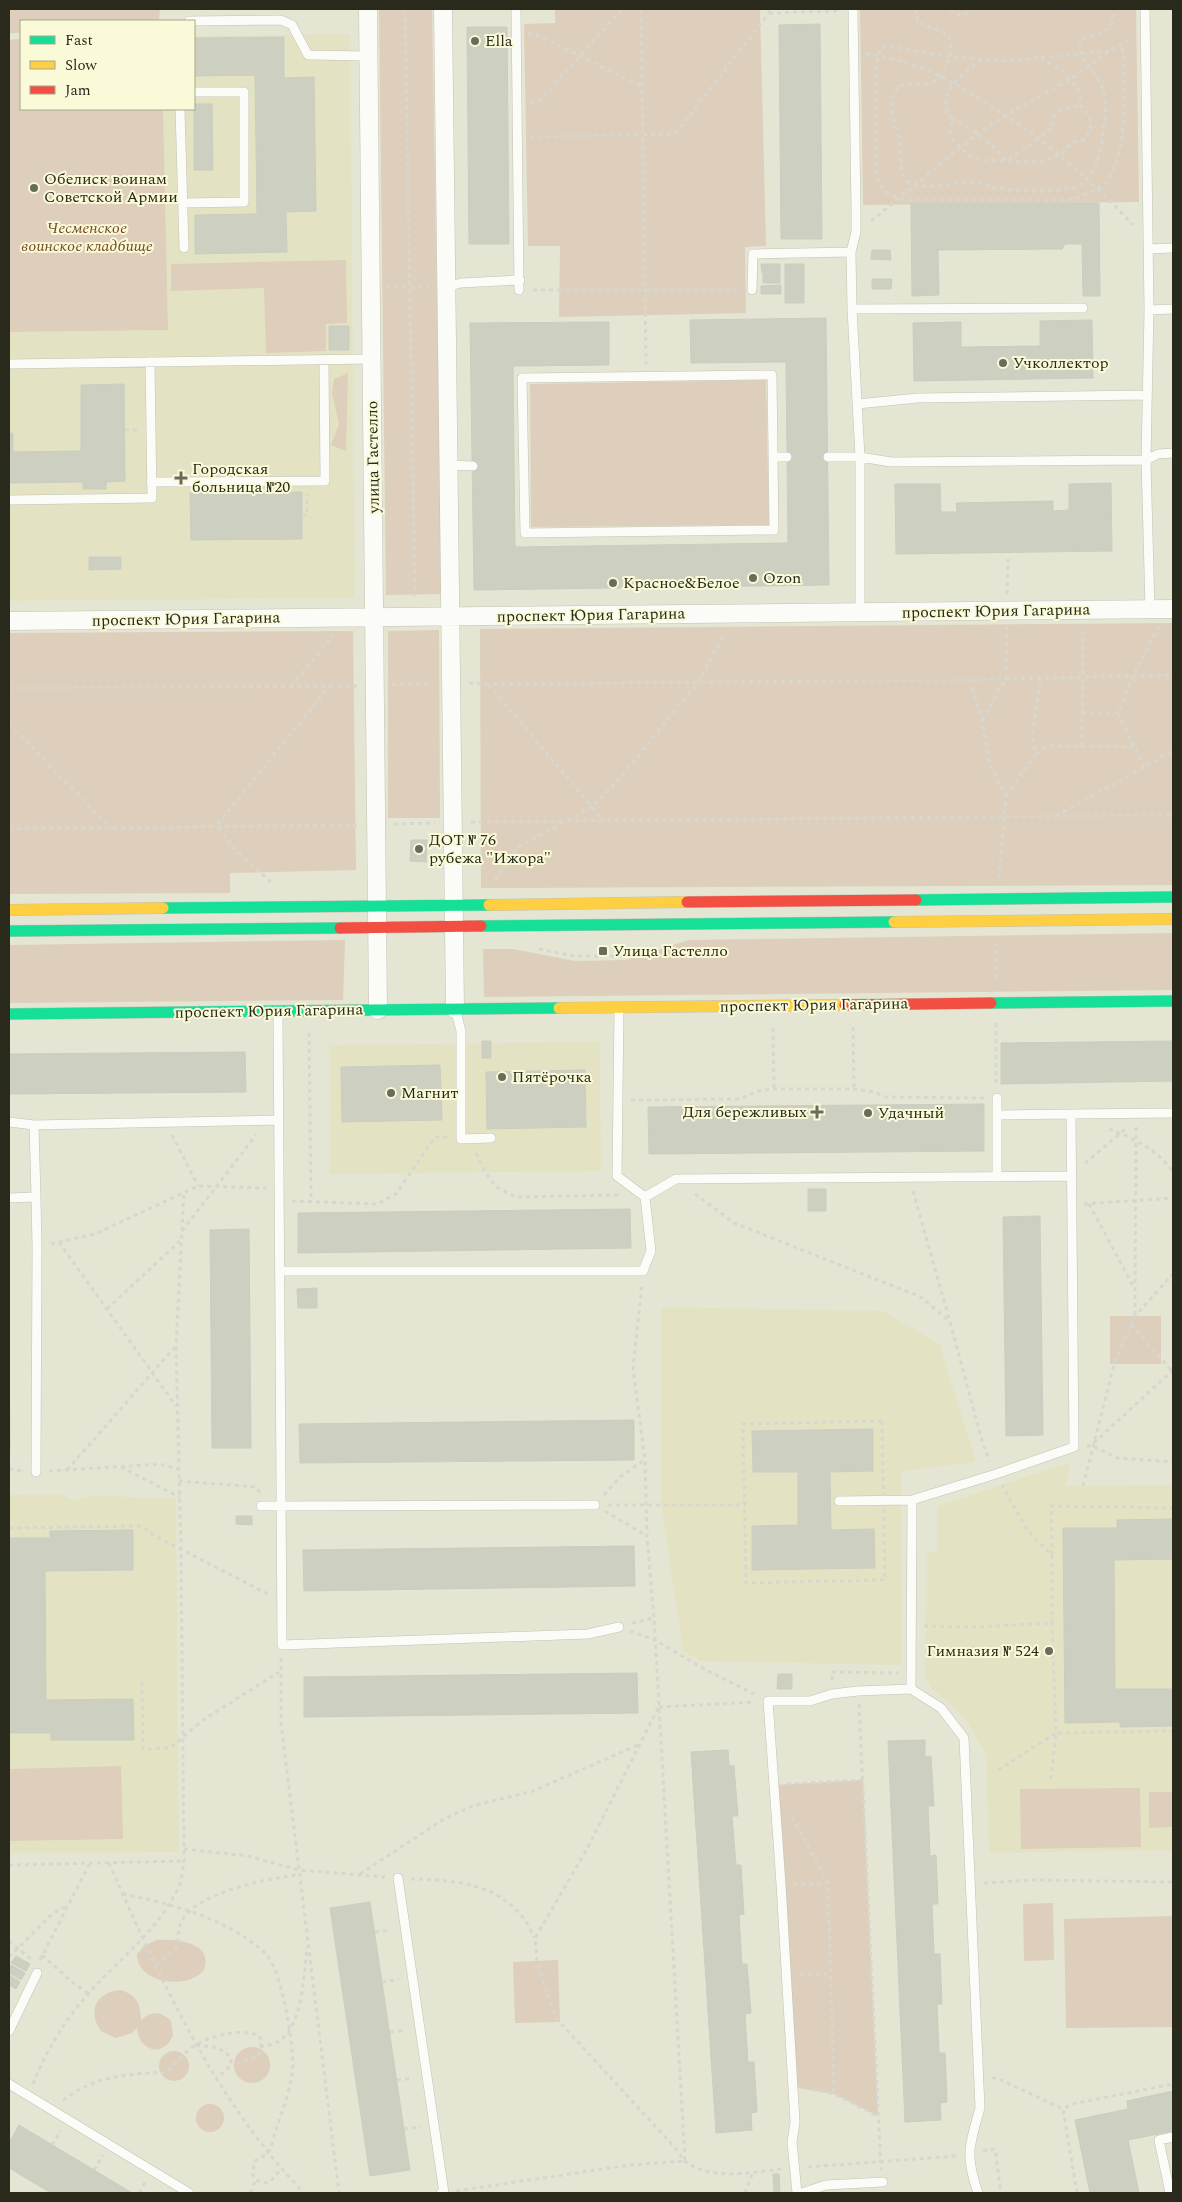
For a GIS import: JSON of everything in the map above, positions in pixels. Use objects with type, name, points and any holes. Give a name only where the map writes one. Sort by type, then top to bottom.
[{"type":"main road","points":[[9,910],[1173,897]]},
{"type":"main road","points":[[9,931],[1173,919]]},
{"type":"main road","name":"проспект Юрия Гагарина","points":[[9,1014],[1173,1001]]},
{"type":"street","name":"улица Гастелло","points":[[368,9],[378,906]]},
{"type":"street","points":[[442,9],[440,287],[448,465],[455,1009]]},
{"type":"street","name":"проспект Юрия Гагарина","points":[[9,621],[1163,609]]},
{"type":"street","name":"проспект Юрия Гагарина","points":[[378,906],[378,1010]]},
{"type":"lane","points":[[516,9],[519,290]]},
{"type":"lane","points":[[1145,9],[1149,310],[1146,460],[1163,609]]},
{"type":"lane","points":[[853,10],[856,232],[852,252],[852,308],[860,457],[860,612]]},
{"type":"lane","points":[[195,21],[280,20],[292,25],[308,55],[369,56]]},
{"type":"lane","points":[[183,203],[244,202],[244,92],[195,92]]},
{"type":"lane","points":[[180,110],[184,248]]},
{"type":"lane","points":[[1148,248],[1173,248]]},
{"type":"lane","points":[[752,290],[752,254],[852,252]]},
{"type":"lane","points":[[440,287],[461,283],[520,280]]},
{"type":"lane","points":[[852,308],[1083,308]]},
{"type":"lane","points":[[1149,310],[1173,309]]},
{"type":"lane","points":[[9,364],[372,359]]},
{"type":"lane","points":[[151,482],[325,481],[324,360]]},
{"type":"lane","points":[[9,500],[152,498],[150,362]]},
{"type":"lane","points":[[772,375],[774,530],[525,533],[522,378],[646,377],[772,375]]},
{"type":"lane","points":[[858,404],[918,398],[1146,395]]},
{"type":"lane","points":[[828,456],[860,457],[891,462],[1146,460],[1158,454],[1173,453]]},
{"type":"lane","points":[[773,457],[787,457]]},
{"type":"lane","points":[[448,465],[472,466]]},
{"type":"lane","points":[[514,465],[524,465]]},
{"type":"lane","points":[[280,1272],[643,1271],[651,1251],[645,1197],[617,1176],[618,1008]]},
{"type":"lane","points":[[455,1009],[461,1031],[465,1138],[491,1138]]},
{"type":"lane","points":[[278,1011],[282,1645],[588,1634],[619,1627]]},
{"type":"lane","points":[[996,1098],[997,1177]]},
{"type":"lane","points":[[997,1115],[1173,1113]]},
{"type":"lane","points":[[839,1501],[912,1500],[1074,1447],[1071,1114]]},
{"type":"lane","points":[[9,1122],[34,1125],[279,1120]]},
{"type":"lane","points":[[34,1125],[37,1247],[36,1472]]},
{"type":"lane","points":[[645,1197],[676,1179],[1072,1176]]},
{"type":"lane","points":[[9,1198],[36,1197]]},
{"type":"lane","points":[[911,1689],[912,1500]]},
{"type":"lane","points":[[265,1506],[594,1505]]},
{"type":"lane","points":[[797,2193],[792,2142],[795,2122],[781,1884],[768,1701],[810,1701],[832,1694],[911,1689],[941,1708],[964,1738],[980,2108],[968,2154],[970,2169],[978,2193]]},
{"type":"lane","points":[[398,1878],[442,2193]]},
{"type":"lane","points":[[9,2031],[37,1973]]},
{"type":"lane","points":[[9,2084],[189,2193]]},
{"type":"lane","points":[[1170,2193],[1159,2140],[1173,2137]]},
{"type":"lane","points":[[802,2193],[826,2185],[883,2182]]},
{"type":"path","points":[[405,9],[415,596]]},
{"type":"path","points":[[517,103],[538,102],[622,9]]},
{"type":"path","points":[[641,9],[641,86],[647,289],[646,377]]},
{"type":"path","points":[[916,9],[915,13],[919,23],[948,36],[951,40],[950,57],[940,76],[926,84],[900,86],[892,98],[892,117],[899,139],[903,174],[909,183],[914,185],[927,186],[972,182],[1001,189],[1062,189],[1079,186],[1093,172],[1100,152],[1106,104],[1102,88],[1080,47],[1083,39],[1101,34],[1108,29],[1113,19],[1114,9]]},
{"type":"path","points":[[950,9],[960,15],[973,9]]},
{"type":"path","points":[[1060,9],[1066,11],[1076,9]]},
{"type":"path","points":[[518,137],[675,134],[769,11],[853,10]]},
{"type":"path","points":[[516,29],[537,35],[641,86]]},
{"type":"path","points":[[856,232],[977,134],[1006,115],[1071,79],[1109,51],[1145,32]]},
{"type":"path","points":[[1109,51],[1006,61],[950,57],[887,46],[880,50],[878,56],[877,175],[879,183],[886,194],[898,199],[1067,200],[1078,198],[1097,188],[1105,182],[1114,168],[1122,132],[1124,113],[1122,44]]},
{"type":"path","points":[[860,52],[922,68],[953,83],[1006,115],[1061,154],[1088,178],[1140,232],[1147,233]]},
{"type":"path","points":[[952,118],[950,134],[959,148],[979,160],[1036,163],[1061,154],[1073,142],[1084,140],[1089,134],[1091,124],[1088,114],[1081,106],[1080,95],[1071,79],[1059,68],[1041,59]]},
{"type":"path","points":[[982,60],[964,72],[953,83],[945,104],[948,114],[952,118],[963,123],[996,149],[1007,161]]},
{"type":"path","points":[[1007,161],[1050,130],[1055,114],[1063,108],[1081,106]]},
{"type":"path","points":[[381,287],[440,287]]},
{"type":"path","points":[[519,290],[752,290]]},
{"type":"path","points":[[302,516],[307,515],[307,481]]},
{"type":"path","points":[[1144,767],[1118,713],[1163,609]]},
{"type":"path","points":[[1082,747],[1084,610]]},
{"type":"path","points":[[494,880],[517,848],[593,806],[617,782],[698,682],[736,614]]},
{"type":"path","points":[[291,686],[336,633],[344,618]]},
{"type":"path","points":[[471,683],[1006,680],[1083,676],[1173,675]]},
{"type":"path","points":[[1036,754],[1032,736],[1041,678]]},
{"type":"path","points":[[970,680],[982,720],[990,765],[1006,796]]},
{"type":"path","points":[[982,720],[990,709],[999,688],[1006,680]]},
{"type":"path","points":[[388,685],[434,684]]},
{"type":"path","points":[[489,684],[604,821]]},
{"type":"path","points":[[9,688],[359,686]]},
{"type":"path","points":[[217,825],[330,687]]},
{"type":"path","points":[[1082,713],[1118,713]]},
{"type":"path","points":[[9,724],[112,829]]},
{"type":"path","points":[[999,881],[1006,796],[1036,754],[1046,746],[1135,747]]},
{"type":"path","points":[[1054,816],[1173,751]]},
{"type":"path","points":[[473,822],[1173,814]]},
{"type":"path","points":[[394,824],[435,823]]},
{"type":"path","points":[[217,825],[233,847],[271,882]]},
{"type":"path","points":[[9,830],[217,825],[360,825]]},
{"type":"path","points":[[996,935],[996,990]]},
{"type":"path","points":[[530,948],[574,956],[622,956]]},
{"type":"path","points":[[618,1100],[740,1099],[758,1091],[774,1089],[854,1089],[874,1092],[885,1098],[996,1098],[996,1026]]},
{"type":"path","points":[[853,1027],[854,1089]]},
{"type":"path","points":[[773,1028],[774,1089]]},
{"type":"path","points":[[309,1033],[311,1201]]},
{"type":"path","points":[[182,1232],[268,1120]]},
{"type":"path","points":[[1072,1176],[1136,1120],[1135,1316],[1116,1361],[1083,1486]]},
{"type":"path","points":[[166,1123],[198,1186]]},
{"type":"path","points":[[1104,1127],[1136,1139],[1167,1162],[1173,1172]]},
{"type":"path","points":[[279,1201],[333,1201],[347,1205],[377,1204],[396,1194],[435,1137],[465,1138],[496,1187],[516,1197],[609,1194],[645,1197]]},
{"type":"path","points":[[909,1177],[983,1444],[996,1474],[1027,1530],[1052,1555]]},
{"type":"path","points":[[676,1179],[734,1223],[922,1297],[950,1322]]},
{"type":"path","points":[[37,1247],[95,1234],[198,1186],[279,1188]]},
{"type":"path","points":[[29,2096],[50,2046],[89,1994],[142,1939],[180,1883],[184,1861],[176,1346],[184,1191]]},
{"type":"path","points":[[1072,1205],[1173,1198]]},
{"type":"path","points":[[1089,1204],[1135,1289]]},
{"type":"path","points":[[107,1309],[181,1241]]},
{"type":"path","points":[[59,1242],[177,1408]]},
{"type":"path","points":[[643,1271],[633,1368],[645,1460],[647,1536],[656,1640],[685,2162]]},
{"type":"path","points":[[1135,1316],[1173,1274]]},
{"type":"path","points":[[1074,1447],[1086,1447],[1096,1441],[1173,1371],[1132,1325]]},
{"type":"path","points":[[67,1470],[176,1346]]},
{"type":"path","points":[[882,1421],[885,1580],[746,1583],[745,1505],[743,1424],[882,1421]]},
{"type":"path","points":[[1094,1448],[1118,1458],[1173,1462]]},
{"type":"path","points":[[594,1505],[620,1477],[645,1460]]},
{"type":"path","points":[[36,1472],[159,1464],[179,1469]]},
{"type":"path","points":[[121,1466],[179,1497]]},
{"type":"path","points":[[179,1481],[256,1487],[265,1506]]},
{"type":"path","points":[[594,1505],[745,1505]]},
{"type":"path","points":[[594,1505],[647,1536]]},
{"type":"path","points":[[1051,1779],[1056,1732],[1052,1623],[1051,1506],[1173,1508]]},
{"type":"path","points":[[9,1528],[142,1526],[156,1536],[282,1602]]},
{"type":"path","points":[[619,1627],[654,1618]]},
{"type":"path","points":[[911,1626],[976,1627],[1052,1623]]},
{"type":"path","points":[[619,1627],[656,1640],[706,1670],[768,1701]]},
{"type":"path","points":[[282,1645],[279,1671],[281,1723],[339,2193]]},
{"type":"path","points":[[142,1682],[143,1749],[170,1748],[203,1720],[279,1671]]},
{"type":"path","points":[[832,1694],[832,1672],[904,1672]]},
{"type":"path","points":[[858,1691],[880,2161]]},
{"type":"path","points":[[659,1707],[768,1701]]},
{"type":"path","points":[[535,1938],[587,1849],[659,1707]]},
{"type":"path","points":[[998,1770],[1056,1732],[1173,1731]]},
{"type":"path","points":[[360,1875],[444,1819],[472,1806],[533,1791],[639,1744]]},
{"type":"path","points":[[834,2094],[828,1883],[774,1785],[863,1780]]},
{"type":"path","points":[[184,1849],[248,1856],[299,1870],[470,1883],[484,1888],[506,1901],[521,1915],[535,1938],[537,1963],[556,2018],[677,2150],[685,2162]]},
{"type":"path","points":[[9,1866],[184,1861]]},
{"type":"path","points":[[9,1940],[37,1965],[90,1863]]},
{"type":"path","points":[[109,1863],[142,1939],[196,2045],[234,2106],[281,2169],[304,2193]]},
{"type":"path","points":[[156,1965],[177,1947],[180,1925],[190,1910],[233,1889],[276,1876],[300,1875]]},
{"type":"path","points":[[978,1883],[1033,1880],[1173,1882]]},
{"type":"path","points":[[781,1884],[828,1883]]},
{"type":"path","points":[[123,1894],[168,1903],[190,1910],[228,1929],[267,1955],[278,1978],[289,2032],[293,2073],[269,2151],[254,2162],[253,2175],[256,2180]]},
{"type":"path","points":[[9,1957],[16,1947],[52,1914],[68,1906]]},
{"type":"path","points":[[260,2047],[281,2041],[289,2032],[297,2017],[308,1941]]},
{"type":"path","points":[[42,1956],[89,1994]]},
{"type":"path","points":[[786,1974],[830,1974]]},
{"type":"path","points":[[50,2109],[72,2094],[100,2079],[168,2072],[181,2056],[196,2045],[226,2034],[252,2033],[258,2035],[262,2040],[259,2055],[238,2063],[231,2063]]},
{"type":"path","points":[[196,2045],[220,2048],[231,2057],[228,2070],[216,2077]]},
{"type":"path","points":[[978,2079],[997,2078],[1063,2110]]},
{"type":"path","points":[[1063,2110],[1072,2104],[1173,2084]]},
{"type":"path","points":[[792,2087],[834,2094],[878,2116]]},
{"type":"path","points":[[1063,2110],[1076,2193]]},
{"type":"path","points":[[994,2149],[1001,2193]]},
{"type":"path","points":[[442,2193],[630,2165],[685,2162],[699,2169],[717,2173],[753,2172],[961,2155]]},
{"type":"path","points":[[256,2180],[270,2182],[281,2169]]},
{"type":"path","points":[[745,2193],[753,2172]]},
{"type":"path","points":[[250,2193],[256,2180]]},
{"type":"shaded area","name":"Городская больница №20","points":[[350,34],[355,598],[9,601],[9,332],[168,330],[163,110],[195,110],[195,36]]},
{"type":"shaded area","points":[[600,1042],[601,1171],[330,1174],[329,1045]]},
{"type":"shaded area","points":[[661,1307],[884,1311],[940,1345],[976,1462],[901,1471],[901,1665],[699,1661],[683,1651],[661,1504]]},
{"type":"shaded area","name":"Гимназия № 524","points":[[1070,1462],[1066,1486],[1173,1485],[1173,1850],[989,1853],[986,1754],[965,1718],[931,1688],[925,1675],[927,1552],[937,1551],[937,1506]]},
{"type":"shaded area","points":[[60,1494],[74,1501],[88,1496],[176,1498],[179,1852],[9,1853],[9,1495]]},
{"type":"green space","points":[[9,9],[160,9],[159,20],[20,20],[20,33],[9,33]]},
{"type":"green space","points":[[379,9],[432,9],[442,594],[386,595]]},
{"type":"green space","points":[[555,9],[760,9],[766,246],[745,247],[746,313],[559,317],[560,246],[528,246],[524,24],[555,23]]},
{"type":"green space","points":[[860,9],[1136,9],[1139,202],[863,205]]},
{"type":"green space","name":"Чесменское воинское кладбище","points":[[20,39],[20,110],[163,110],[168,330],[9,332],[9,40]]},
{"type":"green space","points":[[346,260],[347,323],[326,324],[326,351],[266,353],[264,288],[171,291],[171,264]]},
{"type":"green space","points":[[348,373],[346,451],[331,445],[339,424],[332,394],[334,379]]},
{"type":"green space","points":[[766,380],[769,525],[531,527],[530,384]]},
{"type":"green space","points":[[1173,623],[1173,885],[481,888],[480,629]]},
{"type":"green space","points":[[439,630],[440,818],[388,818],[388,631]]},
{"type":"green space","points":[[353,631],[356,870],[230,873],[230,893],[9,894],[9,633]]},
{"type":"green space","points":[[1173,933],[1173,990],[484,997],[483,949],[513,949],[575,961],[626,960],[689,940]]},
{"type":"green space","points":[[345,940],[343,1000],[9,1003],[9,945]]},
{"type":"green space","points":[[1110,1316],[1161,1316],[1161,1364],[1110,1364]]},
{"type":"green space","points":[[121,1766],[123,1839],[9,1841],[9,1769]]},
{"type":"green space","points":[[863,1780],[878,2116],[834,2094],[792,2087],[774,1785]]},
{"type":"green space","points":[[1140,1788],[1141,1847],[1021,1849],[1020,1789]]},
{"type":"green space","points":[[1149,1792],[1173,1792],[1173,1827],[1149,1828]]},
{"type":"green space","points":[[1053,1903],[1054,1960],[1024,1961],[1023,1904]]},
{"type":"green space","points":[[1173,1916],[1173,2027],[1066,2028],[1064,1919]]},
{"type":"green space","points":[[157,1940],[174,1940],[199,1948],[204,1953],[206,1961],[204,1970],[196,1977],[175,1982],[164,1981],[145,1972],[139,1964],[137,1954],[145,1945]]},
{"type":"green space","points":[[558,1960],[560,2022],[515,2023],[513,1962]]},
{"type":"green space","points":[[120,1990],[134,1997],[139,2005],[141,2020],[148,2015],[156,2013],[164,2015],[171,2021],[173,2035],[164,2047],[152,2049],[147,2047],[142,2042],[137,2028],[132,2033],[116,2038],[101,2031],[95,2017],[96,2004],[105,1995]]},
{"type":"green space","points":[[252,2047],[265,2052],[270,2065],[265,2078],[252,2083],[239,2078],[234,2065],[239,2052]]},
{"type":"green space","points":[[174,2051],[185,2055],[189,2066],[185,2077],[174,2081],[163,2077],[159,2066],[163,2055]]},
{"type":"green space","points":[[210,2104],[220,2108],[224,2118],[220,2128],[210,2132],[200,2128],[196,2118],[200,2108]]},
{"type":"building","points":[[820,24],[822,239],[781,239],[779,25]]},
{"type":"building","points":[[467,27],[507,27],[509,244],[469,244]]},
{"type":"building","points":[[284,37],[284,78],[314,77],[316,211],[286,212],[287,252],[195,254],[195,215],[257,214],[255,75],[195,76],[195,38]]},
{"type":"building","points":[[195,104],[212,104],[213,170],[194,170]]},
{"type":"building","points":[[1099,203],[1100,296],[1083,296],[1082,244],[1065,244],[1062,249],[938,250],[939,295],[912,296],[911,204]]},
{"type":"building","points":[[872,250],[890,250],[891,260],[871,259]]},
{"type":"building","points":[[761,264],[780,264],[780,273],[762,273]]},
{"type":"building","points":[[785,264],[804,264],[804,303],[785,303]]},
{"type":"building","points":[[763,274],[780,274],[780,283],[763,283]]},
{"type":"building","points":[[872,279],[892,279],[891,289],[872,289]]},
{"type":"building","points":[[781,285],[781,294],[761,294],[761,286]]},
{"type":"building","points":[[826,318],[829,585],[474,590],[470,323],[609,322],[609,365],[513,366],[515,547],[788,543],[786,362],[691,363],[690,320]]},
{"type":"building","name":"Учколлектор","points":[[1092,320],[1093,378],[914,381],[913,323],[961,322],[961,347],[1040,346],[1040,321]]},
{"type":"building","points":[[329,326],[349,326],[349,350],[329,350]]},
{"type":"building","points":[[124,384],[125,481],[106,482],[106,489],[83,489],[83,482],[9,483],[9,433],[13,433],[13,452],[81,451],[81,385]]},
{"type":"building","points":[[1111,483],[1112,551],[896,554],[895,484],[940,484],[941,512],[957,512],[956,503],[1053,501],[1053,511],[1069,510],[1069,484]]},
{"type":"building","points":[[302,492],[302,539],[191,540],[190,493]]},
{"type":"building","points":[[89,557],[121,557],[121,569],[89,570]]},
{"type":"building","points":[[411,840],[427,840],[426,862],[410,861]]},
{"type":"building","points":[[482,1041],[491,1041],[491,1058],[482,1058]]},
{"type":"building","points":[[1173,1041],[1173,1081],[1001,1084],[1001,1043]]},
{"type":"building","points":[[245,1052],[246,1092],[9,1094],[9,1054]]},
{"type":"building","name":"Магнит","points":[[440,1065],[442,1120],[342,1122],[341,1067]]},
{"type":"building","points":[[585,1070],[586,1127],[487,1129],[486,1072]]},
{"type":"building","points":[[984,1104],[984,1151],[649,1154],[648,1107]]},
{"type":"building","points":[[808,1189],[826,1189],[826,1211],[808,1211]]},
{"type":"building","points":[[630,1209],[631,1248],[298,1253],[298,1213]]},
{"type":"building","points":[[1040,1216],[1043,1435],[1006,1436],[1003,1217]]},
{"type":"building","points":[[249,1229],[251,1448],[212,1448],[210,1230]]},
{"type":"building","points":[[317,1288],[317,1308],[298,1308],[297,1289]]},
{"type":"building","points":[[9,1356],[10,1450],[9,1450]]},
{"type":"building","points":[[634,1420],[634,1460],[300,1463],[299,1424]]},
{"type":"building","points":[[873,1429],[873,1471],[830,1472],[831,1530],[874,1529],[875,1568],[752,1570],[752,1526],[798,1525],[798,1472],[753,1472],[752,1431]]},
{"type":"building","points":[[236,1516],[252,1516],[252,1525],[236,1524]]},
{"type":"building","points":[[1173,1519],[1173,1559],[1114,1560],[1115,1689],[1173,1689],[1173,1726],[1120,1727],[1120,1722],[1065,1723],[1063,1528],[1117,1528],[1117,1520]]},
{"type":"building","points":[[133,1530],[133,1570],[45,1571],[46,1700],[133,1699],[134,1740],[51,1740],[51,1733],[9,1733],[9,1538],[50,1538],[50,1531]]},
{"type":"building","points":[[634,1546],[635,1586],[304,1591],[303,1550]]},
{"type":"building","points":[[637,1673],[638,1713],[304,1717],[304,1677]]},
{"type":"building","points":[[778,1674],[792,1674],[792,1689],[777,1689]]},
{"type":"building","points":[[925,1740],[925,1757],[931,1756],[934,1806],[928,1806],[930,1856],[936,1855],[938,1904],[932,1904],[934,1954],[940,1954],[942,2004],[937,2004],[939,2053],[945,2053],[947,2102],[940,2103],[941,2120],[905,2122],[888,1741]]},
{"type":"building","points":[[728,1750],[729,1766],[734,1766],[738,1816],[732,1816],[736,1865],[741,1865],[744,1914],[739,1915],[742,1964],[747,1964],[751,2013],[745,2014],[748,2062],[754,2062],[757,2112],[751,2113],[752,2130],[716,2133],[691,1752]]},
{"type":"building","points":[[370,1902],[410,2170],[370,2176],[330,1908]]},
{"type":"building","points":[[16,1956],[30,1964],[26,1971],[11,1963]]},
{"type":"building","points":[[11,1965],[25,1973],[21,1980],[9,1973]]},
{"type":"building","points":[[9,1975],[20,1982],[16,1989],[9,1985]]},
{"type":"building","points":[[1173,2091],[1173,2131],[1128,2140],[1139,2193],[1090,2193],[1075,2120],[1128,2109],[1127,2101]]},
{"type":"building","points":[[19,2125],[132,2193],[51,2193],[9,2168],[9,2143]]},
{"type":"building","points":[[773,2174],[779,2174],[780,2193],[774,2193]]},
{"type":"traffic: fast","points":[[916,900],[1173,897]]},
{"type":"traffic: fast","points":[[163,908],[489,905]]},
{"type":"traffic: fast","points":[[481,926],[894,922]]},
{"type":"traffic: fast","points":[[9,931],[340,928]]},
{"type":"traffic: fast","points":[[991,1003],[1173,1001]]},
{"type":"traffic: fast","points":[[9,1014],[559,1008]]},
{"type":"traffic: slow","points":[[489,905],[687,902]]},
{"type":"traffic: slow","points":[[9,910],[163,908]]},
{"type":"traffic: slow","points":[[894,922],[1173,919]]},
{"type":"traffic: slow","points":[[559,1008],[845,1005]]},
{"type":"traffic: jam","points":[[687,902],[916,900]]},
{"type":"traffic: jam","points":[[340,928],[481,926]]},
{"type":"traffic: jam","points":[[845,1005],[991,1003]]},
{"type":"place","name":"Ella","points":[[475,41]]},
{"type":"place","name":"Обелиск воинам Советской Армии","points":[[34,188]]},
{"type":"place","name":"Учколлектор","points":[[1003,363]]},
{"type":"place","name":"Городская больница №20","points":[[181,478]]},
{"type":"place","name":"Ozon","points":[[753,578]]},
{"type":"place","name":"Красное&Белое","points":[[613,583]]},
{"type":"place","name":"ДОТ № 76 рубежа \"Ижора\"","points":[[419,849]]},
{"type":"place","name":"Улица Гастелло","points":[[603,951]]},
{"type":"place","name":"Пятёрочка","points":[[502,1077]]},
{"type":"place","name":"Магнит","points":[[391,1093]]},
{"type":"place","name":"Для бережливых","points":[[817,1112]]},
{"type":"place","name":"Удачный","points":[[868,1113]]},
{"type":"place","name":"Гимназия № 524","points":[[1049,1651]]}]
